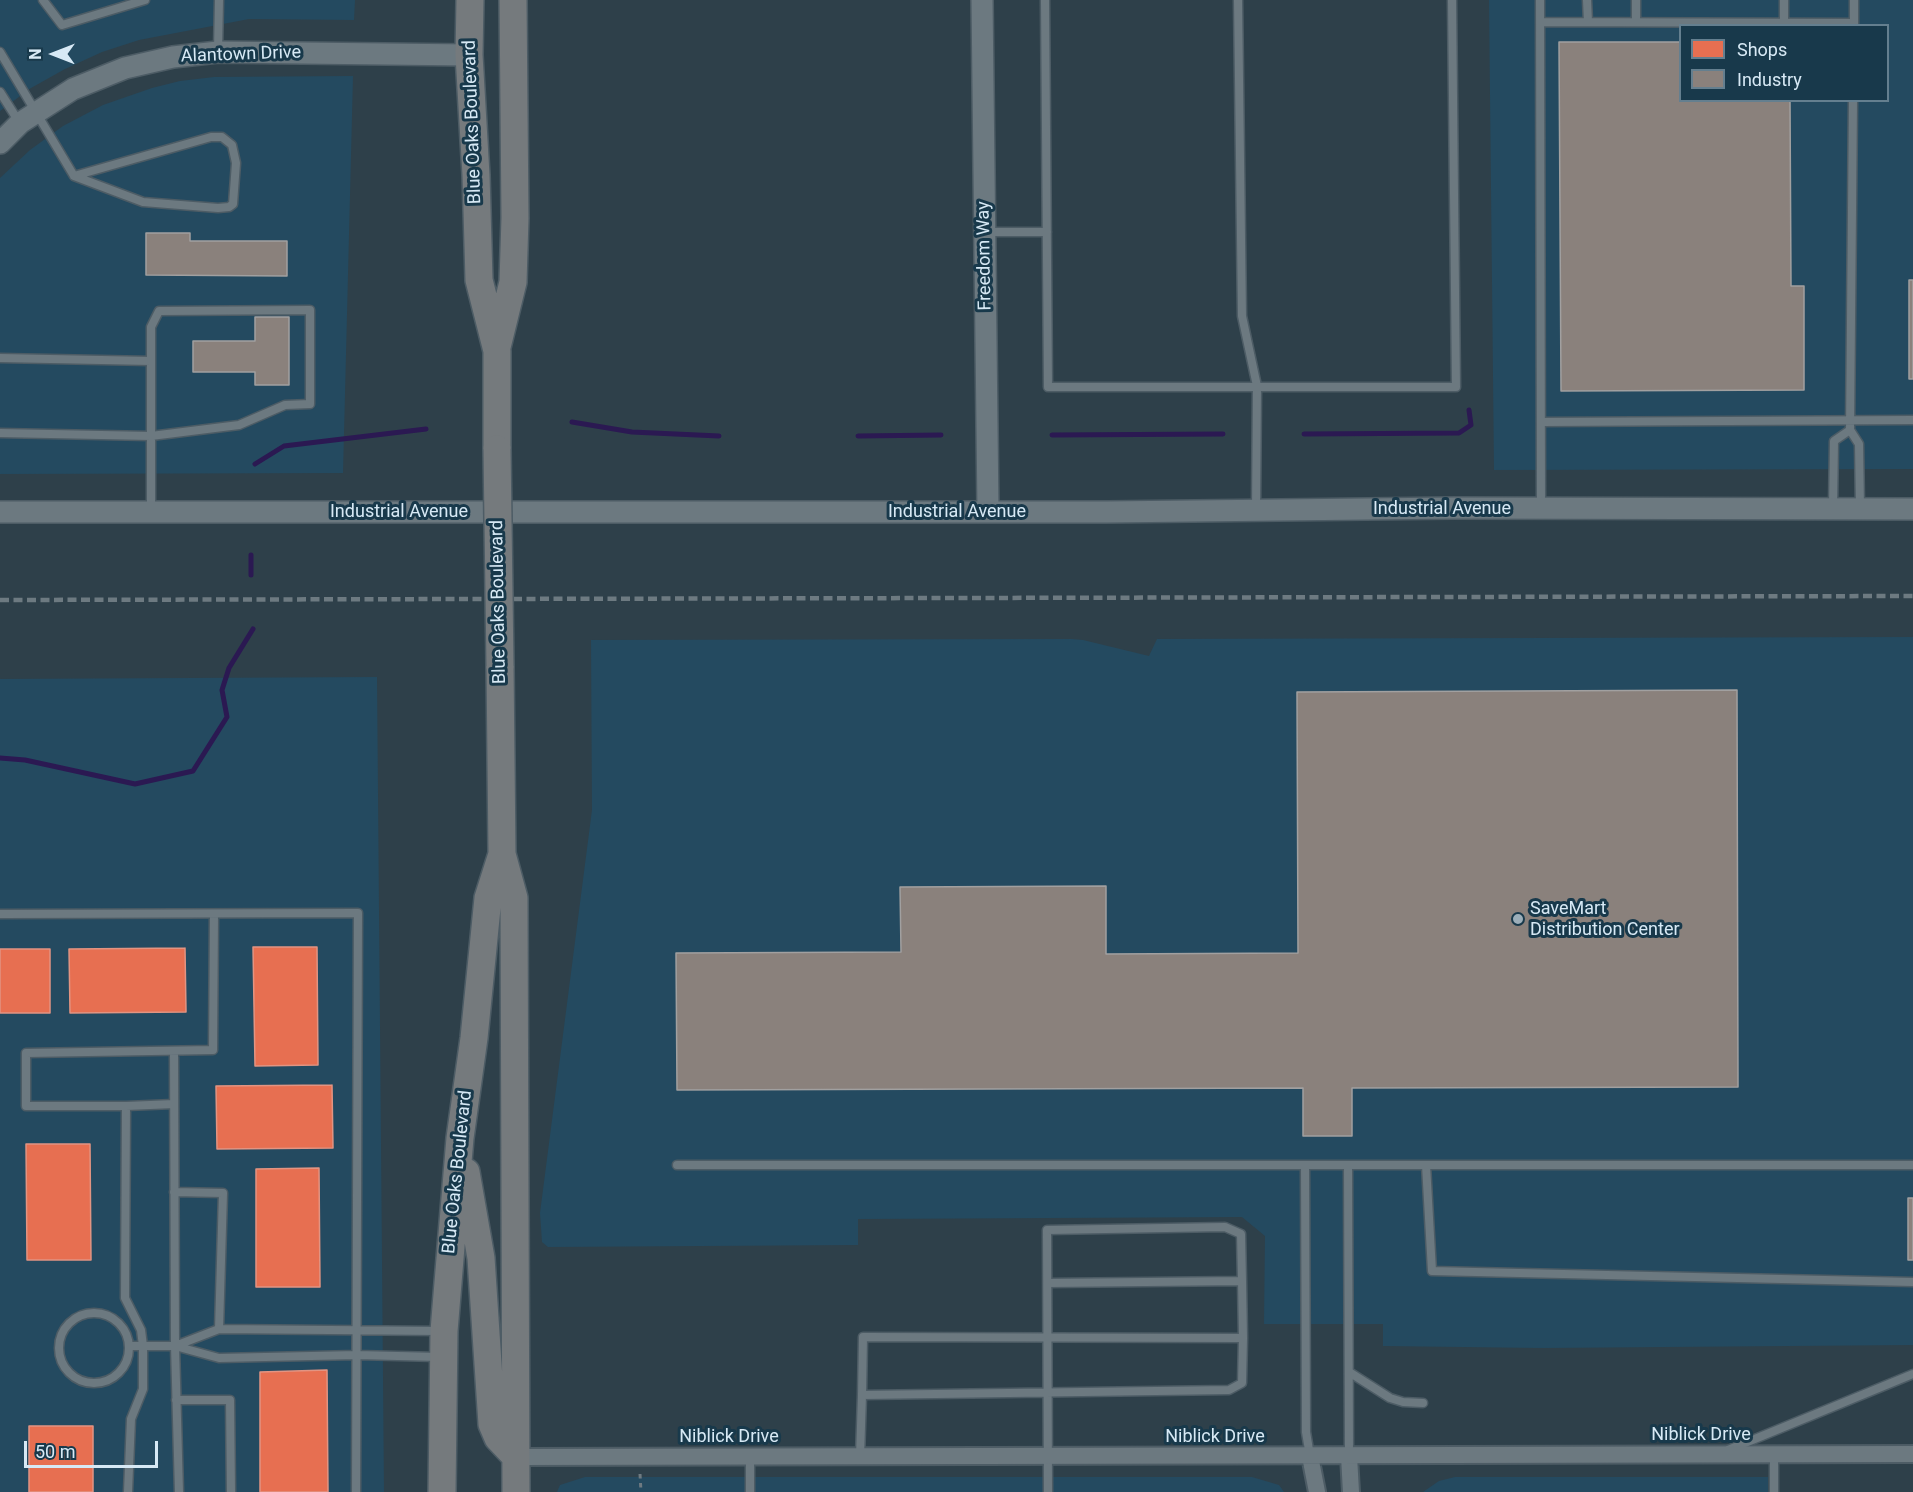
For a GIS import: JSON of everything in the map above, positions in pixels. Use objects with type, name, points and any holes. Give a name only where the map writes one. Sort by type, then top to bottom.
[{"type":"main road","name":"Blue Oaks Boulevard","points":[[470,0],[469,55],[479,280],[496,351],[502,854],[514,898],[516,1492]]},
{"type":"main road","name":"Blue Oaks Boulevard","points":[[496,351],[513,282],[515,218],[513,0]]},
{"type":"main road","name":"Blue Oaks Boulevard","points":[[442,1492],[444,1330],[460,1138],[474,1038],[488,898],[502,854]]},
{"type":"main road","points":[[460,1138],[481,1258],[492,1424],[498,1437],[516,1457]]},
{"type":"street","name":"Freedom Way","points":[[982,0],[988,511]]},
{"type":"street","name":"Alantown Drive","points":[[0,143],[28,118],[73,89],[125,68],[173,57],[218,52],[469,55]]},
{"type":"street","name":"Industrial Avenue","points":[[0,512],[1913,509]]},
{"type":"street","name":"Niblick Drive","points":[[516,1457],[1913,1454]]},
{"type":"street","points":[[1310,1456],[1317,1492]]},
{"type":"street","points":[[1349,1456],[1351,1492]]},
{"type":"lane","points":[[43,0],[62,25],[145,0]]},
{"type":"lane","points":[[218,52],[219,0]]},
{"type":"lane","points":[[1045,0],[1048,387],[1456,387],[1452,0]]},
{"type":"lane","points":[[1238,0],[1242,316],[1257,386],[1256,510]]},
{"type":"lane","points":[[1540,0],[1541,509]]},
{"type":"lane","points":[[1587,0],[1588,22]]},
{"type":"lane","points":[[1636,0],[1636,22]]},
{"type":"lane","points":[[1784,0],[1784,23]]},
{"type":"lane","points":[[1541,22],[1854,24],[1854,0]]},
{"type":"lane","points":[[0,52],[28,118]]},
{"type":"lane","points":[[0,92],[28,118],[74,177],[143,202],[229,207],[232,204],[236,163],[232,145],[222,137],[211,137],[74,177]]},
{"type":"lane","points":[[1853,102],[1850,430],[1859,444],[1860,508]]},
{"type":"lane","points":[[985,232],[1047,232]]},
{"type":"lane","points":[[0,433],[151,436],[239,425],[285,405],[310,404],[310,310],[159,311],[151,327],[151,361],[151,436],[151,512]]},
{"type":"lane","points":[[0,358],[151,361]]},
{"type":"lane","points":[[1541,422],[1913,420]]},
{"type":"lane","points":[[1833,508],[1834,441],[1850,430]]},
{"type":"lane","points":[[0,914],[358,914],[356,1492]]},
{"type":"lane","points":[[174,1104],[26,1106],[26,1053],[213,1050],[213,914]]},
{"type":"lane","points":[[174,1051],[175,1346],[179,1492]]},
{"type":"lane","points":[[126,1106],[125,1298],[141,1330],[143,1346],[143,1389],[131,1419],[128,1492]]},
{"type":"lane","points":[[677,1165],[1913,1165]]},
{"type":"lane","points":[[1305,1165],[1306,1432],[1310,1456]]},
{"type":"lane","points":[[1348,1165],[1349,1456]]},
{"type":"lane","points":[[1426,1165],[1432,1271],[1913,1282]]},
{"type":"lane","points":[[174,1192],[223,1193],[219,1329]]},
{"type":"lane","points":[[862,1395],[1048,1391],[1229,1390],[1242,1383],[1241,1234],[1225,1227],[1047,1230],[1048,1283],[1047,1338],[1048,1391],[1048,1492]]},
{"type":"lane","points":[[1048,1283],[1242,1281]]},
{"type":"lane","points":[[94,1313],[107,1315],[119,1323],[129,1346],[126,1361],[119,1372],[107,1380],[94,1383],[81,1380],[69,1372],[62,1361],[59,1348],[62,1335],[69,1323],[81,1315],[94,1313]]},
{"type":"lane","points":[[175,1346],[219,1329],[444,1330]]},
{"type":"lane","points":[[860,1457],[863,1337],[1243,1338]]},
{"type":"lane","points":[[129,1346],[175,1346],[219,1358],[357,1355],[443,1357]]},
{"type":"lane","points":[[1349,1372],[1390,1398],[1403,1402],[1423,1403]]},
{"type":"lane","points":[[1718,1454],[1913,1374]]},
{"type":"lane","points":[[176,1400],[230,1400],[231,1492]]},
{"type":"lane","points":[[1774,1455],[1774,1492]]},
{"type":"lane","points":[[750,1457],[750,1492]]},
{"type":"shaded area","points":[[0,0],[355,0],[354,20],[249,19],[139,40],[102,52],[65,69],[31,88],[0,111]]},
{"type":"shaded area","points":[[1489,0],[1913,0],[1913,469],[1494,470]]},
{"type":"shaded area","points":[[353,76],[343,473],[0,474],[0,178],[30,150],[63,126],[103,105],[152,88],[180,81],[214,77]]},
{"type":"shaded area","points":[[1913,637],[1913,1345],[1542,1348],[1383,1346],[1383,1324],[1264,1324],[1265,1236],[1242,1217],[858,1219],[858,1245],[548,1247],[542,1242],[540,1213],[592,810],[591,640],[1071,639],[1149,656],[1157,639]]},
{"type":"shaded area","points":[[377,677],[384,1492],[0,1492],[0,679]]},
{"type":"shaded area","points":[[585,1477],[1252,1477],[1279,1485],[1284,1492],[557,1492],[560,1485]]},
{"type":"shaded area","points":[[1455,1477],[1768,1477],[1768,1492],[1423,1492],[1439,1481]]},
{"type":"building: Shops","points":[[253,947],[317,947],[318,1065],[255,1066]]},
{"type":"building: Shops","points":[[185,948],[186,1012],[70,1013],[69,949]]},
{"type":"building: Shops","points":[[0,949],[50,949],[50,1013],[0,1013]]},
{"type":"building: Shops","points":[[332,1085],[333,1148],[217,1149],[216,1086]]},
{"type":"building: Shops","points":[[26,1144],[90,1144],[91,1260],[27,1260]]},
{"type":"building: Shops","points":[[319,1168],[320,1287],[256,1287],[256,1169]]},
{"type":"building: Shops","points":[[327,1370],[328,1492],[260,1492],[260,1372]]},
{"type":"building: Shops","points":[[29,1426],[93,1426],[93,1492],[29,1492]]},
{"type":"building: Industry","points":[[1559,42],[1679,42],[1679,102],[1790,102],[1791,286],[1804,286],[1804,390],[1561,391]]},
{"type":"building: Industry","points":[[146,233],[190,233],[190,241],[287,241],[287,276],[146,275]]},
{"type":"building: Industry","points":[[1909,280],[1913,280],[1913,379],[1909,379]]},
{"type":"building: Industry","points":[[255,317],[289,317],[289,385],[255,385],[255,372],[193,372],[193,341],[255,341]]},
{"type":"building: Industry","name":"SaveMart Distribution Center","points":[[1737,690],[1738,1087],[1352,1088],[1352,1136],[1303,1136],[1303,1088],[677,1090],[676,953],[901,952],[900,887],[1106,886],[1106,954],[1298,953],[1297,692]]},
{"type":"building: Industry","points":[[1908,1198],[1913,1198],[1913,1260],[1908,1260]]},
{"type":"waterway","points":[[1304,434],[1459,433],[1471,425],[1469,410]]},
{"type":"waterway","points":[[572,422],[632,432],[719,436]]},
{"type":"waterway","points":[[255,464],[284,446],[426,429]]},
{"type":"waterway","points":[[1052,435],[1223,434]]},
{"type":"waterway","points":[[858,436],[941,435]]},
{"type":"waterway","points":[[251,555],[251,575]]},
{"type":"waterway","points":[[0,758],[25,760],[135,784],[193,771],[227,717],[222,690],[229,668],[253,629]]},
{"type":"railway","points":[[0,600],[1913,596]]},
{"type":"place","name":"SaveMart Distribution Center","points":[[1518,919]]}]
